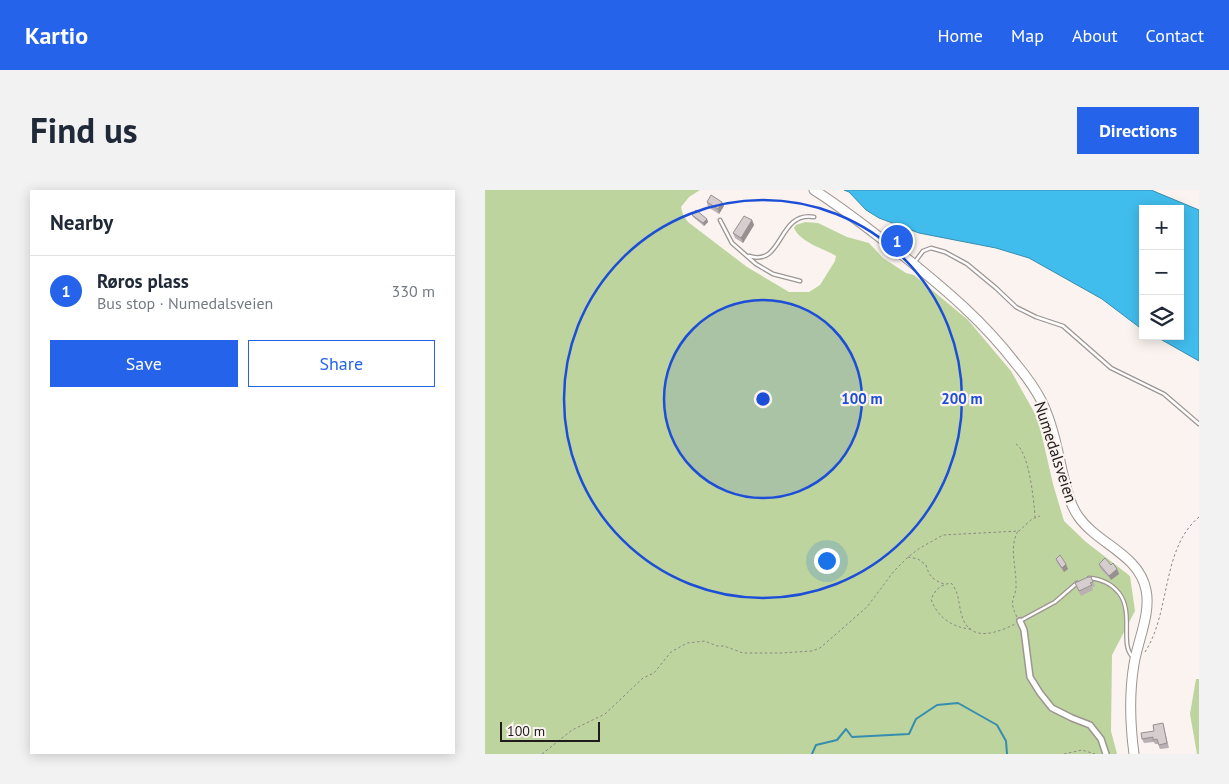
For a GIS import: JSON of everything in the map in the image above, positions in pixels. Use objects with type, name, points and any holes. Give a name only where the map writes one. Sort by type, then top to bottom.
[{"type":"main road","name":"Numedalsveien","points":[[814,190],[849,213],[914,264],[981,322],[1024,374],[1041,400],[1055,438],[1067,490],[1078,517],[1097,536],[1125,557],[1142,578],[1146,588],[1147,601],[1135,656],[1130,698],[1134,754]]},
{"type":"street","points":[[1020,620],[1025,630],[1030,677],[1040,694],[1052,708],[1090,725],[1101,739],[1106,754]]},
{"type":"lane","points":[[747,256],[759,258],[768,255],[775,248],[790,224],[801,217],[814,217]]},
{"type":"lane","points":[[719,220],[738,249],[756,264],[768,272],[800,281]]},
{"type":"lane","points":[[914,264],[923,251],[931,248],[945,252],[967,264],[1016,307],[1036,317],[1063,326],[1111,368],[1164,394],[1199,424]]},
{"type":"lane","points":[[1086,579],[1099,579],[1109,583],[1123,598],[1127,611],[1128,650],[1130,654],[1135,656]]},
{"type":"lane","points":[[1020,620],[1055,602],[1082,580]]},
{"type":"path","points":[[1016,444],[1020,446],[1029,474],[1035,518]]},
{"type":"path","points":[[971,629],[965,623],[959,599],[951,583],[944,584],[936,589],[931,599],[934,609],[950,623],[962,628],[971,629],[982,634],[991,634],[1020,620],[1012,604],[1016,582],[1013,564],[1015,536],[1035,518],[1040,516]]},
{"type":"path","points":[[1150,642],[1162,610],[1175,554],[1184,534],[1199,517]]},
{"type":"path","points":[[542,754],[572,730],[605,714],[643,678],[654,673],[671,652],[687,644],[705,641],[734,651],[767,653],[801,652],[820,648],[867,607],[908,557],[920,548],[943,535],[1019,531]]},
{"type":"path","points":[[908,557],[917,559],[926,565],[928,575],[944,584]]},
{"type":"path","points":[[1064,754],[1082,750],[1095,754]]},
{"type":"green space","points":[[485,190],[700,190],[689,197],[681,207],[683,215],[688,222],[747,267],[789,292],[809,292],[820,285],[835,261],[836,256],[802,238],[794,228],[796,225],[805,222],[818,223],[847,237],[869,243],[883,258],[906,273],[914,275],[968,320],[1011,371],[1038,419],[1053,484],[1064,521],[1086,542],[1130,576],[1135,611],[1112,655],[1111,731],[1117,754],[485,754]]},
{"type":"green space","points":[[1196,679],[1199,679],[1199,754],[1197,754],[1190,714]]},
{"type":"water","points":[[844,190],[1151,190],[1199,210],[1199,361],[1162,340],[1184,340],[1184,205],[1139,205],[1139,327],[1102,299],[1029,258],[996,248],[919,233],[879,218],[866,210],[849,192]]},
{"type":"building","points":[[711,195],[722,202],[718,209],[707,202]]},
{"type":"building","points":[[696,210],[707,219],[703,223],[692,215]]},
{"type":"building","points":[[744,216],[752,220],[741,238],[733,233]]},
{"type":"building","points":[[1060,555],[1066,564],[1062,568],[1056,559]]},
{"type":"building","points":[[1105,558],[1111,565],[1113,563],[1117,569],[1109,576],[1099,564]]},
{"type":"building","points":[[1091,577],[1093,582],[1090,583],[1092,585],[1079,591],[1075,583]]},
{"type":"building","points":[[1163,723],[1167,743],[1159,745],[1157,739],[1153,740],[1153,737],[1142,739],[1141,733],[1154,731],[1153,725]]},
{"type":"waterway","points":[[812,754],[816,745],[837,740],[846,729],[852,737],[909,734],[916,719],[937,705],[958,703],[997,725],[1006,741],[1007,754]]},
{"type":"place","name":"Røros plass","points":[[897,241]]}]
